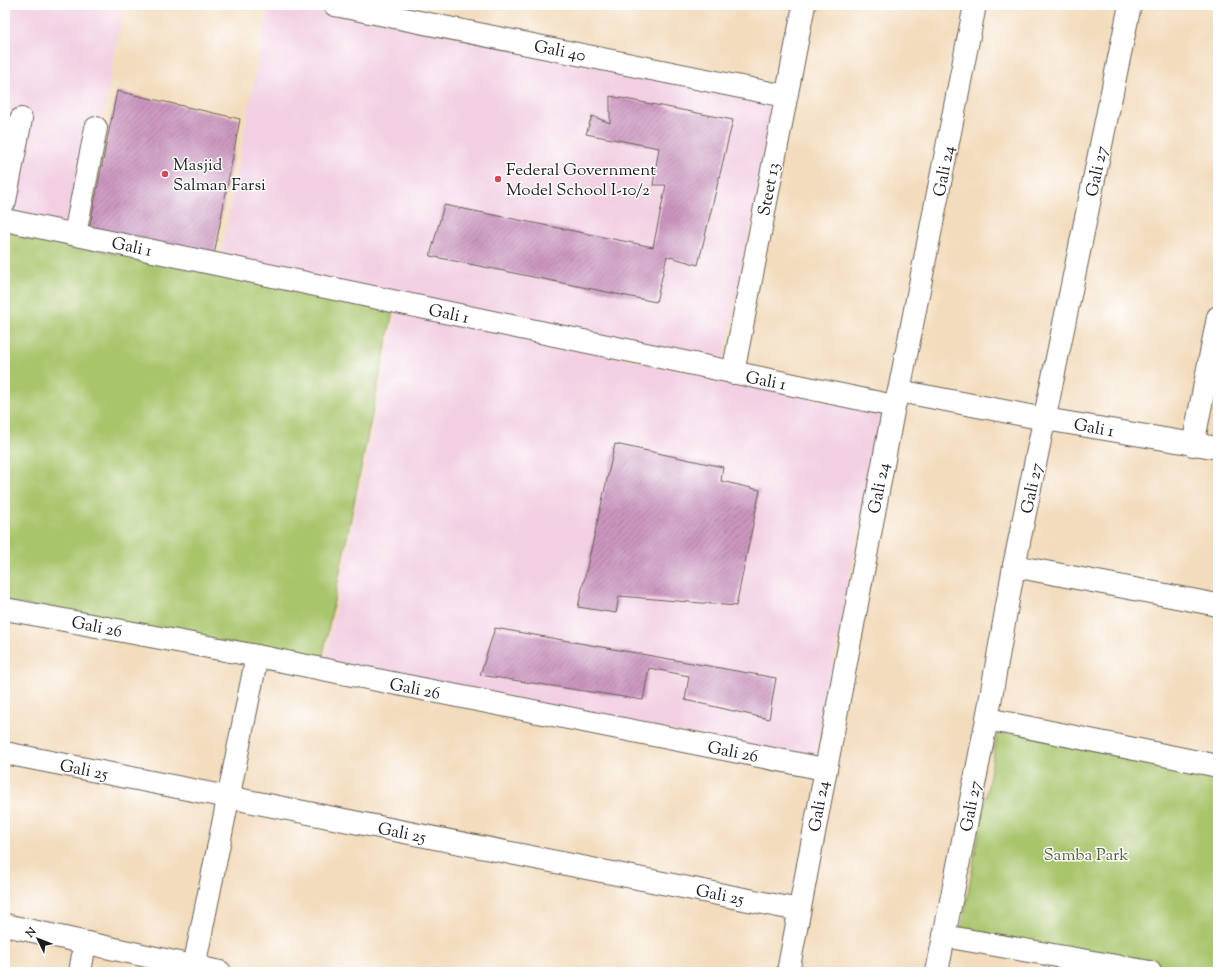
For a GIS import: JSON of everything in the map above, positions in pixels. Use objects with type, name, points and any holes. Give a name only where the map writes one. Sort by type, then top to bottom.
[{"type":"street","name":"Gali 40","points":[[335,5],[786,96]]},
{"type":"street","name":"Steet 13","points":[[733,373],[804,5]]},
{"type":"street","name":"Gali 24","points":[[788,972],[824,769],[896,398],[975,5]]},
{"type":"street","name":"Gali 27","points":[[937,972],[988,719],[1014,566],[1130,5]]},
{"type":"street","points":[[5,201],[20,119]]},
{"type":"street","points":[[75,234],[96,128]]},
{"type":"street","name":"Gali 1","points":[[5,220],[733,373],[1045,419],[1218,448]]},
{"type":"street","points":[[1193,445],[1218,317]]},
{"type":"street","points":[[1014,566],[1218,605]]},
{"type":"street","name":"Gali 26","points":[[5,609],[257,656],[824,769]]},
{"type":"street","points":[[194,967],[257,656]]},
{"type":"street","points":[[988,719],[1218,766]]},
{"type":"street","name":"Gali 25","points":[[5,753],[799,910]]},
{"type":"street","points":[[5,925],[220,972]]},
{"type":"street","points":[[944,936],[1150,972]]},
{"type":"street","points":[[80,972],[85,943]]},
{"type":"shaded area","points":[[5,5],[124,5],[83,228],[5,209]]},
{"type":"shaded area","name":"Federal Government Model School I-10/2","points":[[269,5],[297,5],[776,102],[723,363],[221,257]]},
{"type":"shaded area","points":[[397,311],[881,413],[815,759],[326,660]]},
{"type":"green space","points":[[5,231],[393,311],[322,660],[5,601]]},
{"type":"green space","name":"Samba Park","points":[[999,726],[1218,772],[1218,972],[1134,972],[959,941]]},
{"type":"building","name":"Masjid Salman Farsi","points":[[117,91],[240,119],[214,255],[89,230]]},
{"type":"building","points":[[610,96],[733,120],[698,265],[667,256],[656,302],[430,256],[444,205],[653,247],[666,185],[653,185],[659,148],[586,134],[592,116],[610,123]]},
{"type":"building","points":[[615,444],[723,467],[721,481],[760,490],[736,606],[619,596],[616,613],[578,607]]},
{"type":"building","points":[[495,628],[776,678],[769,719],[685,700],[689,676],[649,668],[643,700],[480,675]]},
{"type":"place","name":"Masjid Salman Farsi","points":[[165,174]]},
{"type":"place","name":"Federal Government Model School I-10/2","points":[[498,179]]}]
